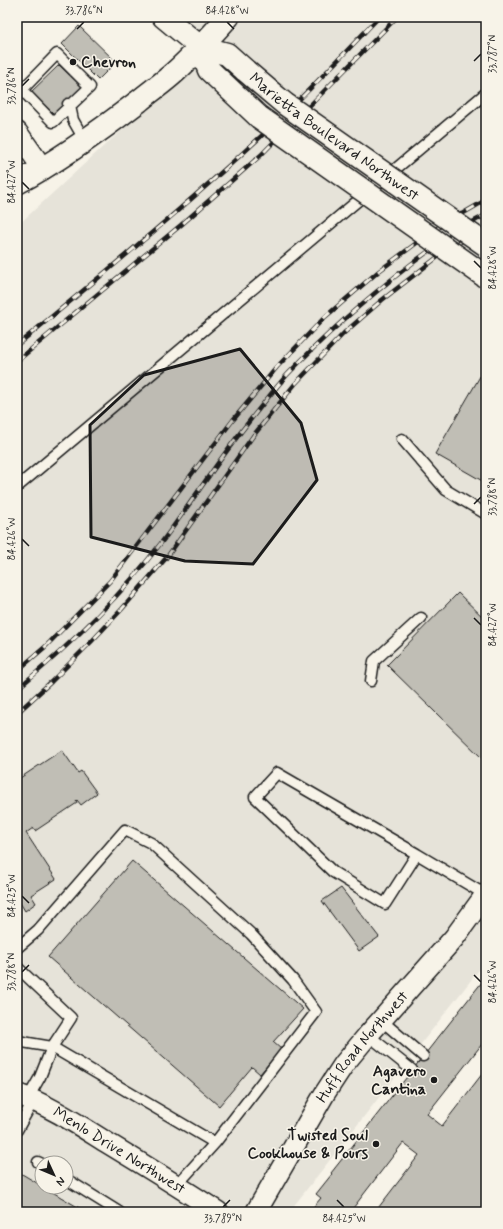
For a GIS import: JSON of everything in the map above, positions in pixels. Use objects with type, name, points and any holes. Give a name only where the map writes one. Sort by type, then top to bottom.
[{"type":"main road","name":"Marietta Boulevard Northwest","points":[[164,17],[200,48],[227,54],[272,94],[486,245]]},
{"type":"main road","points":[[17,183],[43,169],[101,131],[175,72],[200,48],[228,17]]},
{"type":"main road","points":[[200,48],[209,70],[259,117],[486,277]]},
{"type":"street","points":[[17,132],[43,169]]},
{"type":"street","name":"Huff Road Northwest","points":[[256,1212],[325,1093],[344,1064],[454,938],[486,894]]},
{"type":"street","name":"Menlo Drive Northwest","points":[[26,1097],[61,1114],[218,1212]]},
{"type":"lane","points":[[57,54],[90,87],[69,105],[53,122],[19,93],[41,77],[57,54]]},
{"type":"lane","points":[[17,487],[486,94]]},
{"type":"lane","points":[[69,105],[73,120],[85,141]]},
{"type":"lane","points":[[402,439],[446,490],[486,514]]},
{"type":"lane","points":[[371,681],[374,662],[421,618]]},
{"type":"lane","points":[[416,854],[385,904],[333,872],[255,797],[277,773],[486,894]]},
{"type":"lane","points":[[17,948],[38,930],[125,830],[151,842],[251,934],[293,980],[316,1012],[216,1143],[177,1185]]},
{"type":"lane","points":[[17,967],[71,1018],[52,1047],[40,1076],[26,1097],[17,1130]]},
{"type":"lane","points":[[381,1020],[423,1056]]},
{"type":"lane","points":[[368,1035],[412,1070]]},
{"type":"lane","points":[[393,1055],[405,1040]]},
{"type":"lane","points":[[17,1041],[52,1047],[216,1143]]},
{"type":"lane","points":[[74,1184],[119,1212]]},
{"type":"highlighted area","points":[[240,349],[301,423],[317,480],[253,564],[185,561],[91,537],[90,425],[144,375]]},
{"type":"shaded area","points":[[164,17],[486,17],[486,961],[289,1212],[17,1212],[17,226],[106,144],[207,57]]},
{"type":"building","points":[[79,26],[116,62],[98,80],[62,44]]},
{"type":"building","points":[[59,65],[83,88],[55,115],[31,92]]},
{"type":"building","points":[[486,366],[486,483],[435,454]]},
{"type":"building","points":[[458,593],[486,620],[486,758],[484,760],[387,665]]},
{"type":"building","points":[[62,750],[78,773],[81,771],[97,793],[81,805],[77,800],[77,803],[35,831],[33,828],[26,833],[56,879],[31,895],[36,903],[25,911],[19,901],[17,902],[17,780]]},
{"type":"building","points":[[132,861],[303,1009],[273,1042],[281,1049],[260,1074],[252,1067],[219,1106],[48,957]]},
{"type":"building","points":[[341,888],[379,937],[359,951],[322,901]]},
{"type":"building","points":[[486,977],[486,1039],[427,1114],[442,1126],[486,1069],[486,1212],[375,1212],[419,1155],[403,1143],[350,1212],[309,1212],[321,1198],[316,1194],[332,1174],[331,1173]]},
{"type":"building","points":[[17,1171],[34,1181],[34,1195],[57,1195],[86,1212],[17,1212]]},
{"type":"railway","points":[[17,345],[198,194],[288,111],[379,17]]},
{"type":"railway","points":[[17,361],[181,225],[261,155],[397,17]]},
{"type":"railway","points":[[17,671],[45,647],[110,581],[233,420],[277,367],[325,317],[379,271],[434,230],[486,200]]},
{"type":"railway","points":[[17,689],[56,656],[129,583],[161,543],[244,428],[281,381],[301,360],[362,304],[419,258],[447,238],[486,215]]},
{"type":"railway","points":[[17,713],[91,642],[167,557],[253,436],[295,384],[344,333],[382,300],[448,249],[486,227]]},
{"type":"place","name":"Chevron","points":[[73,62]]},
{"type":"place","name":"Agavero Cantina","points":[[434,1080]]},
{"type":"place","name":"Twisted Soul Cookhouse & Pours","points":[[376,1144]]}]
